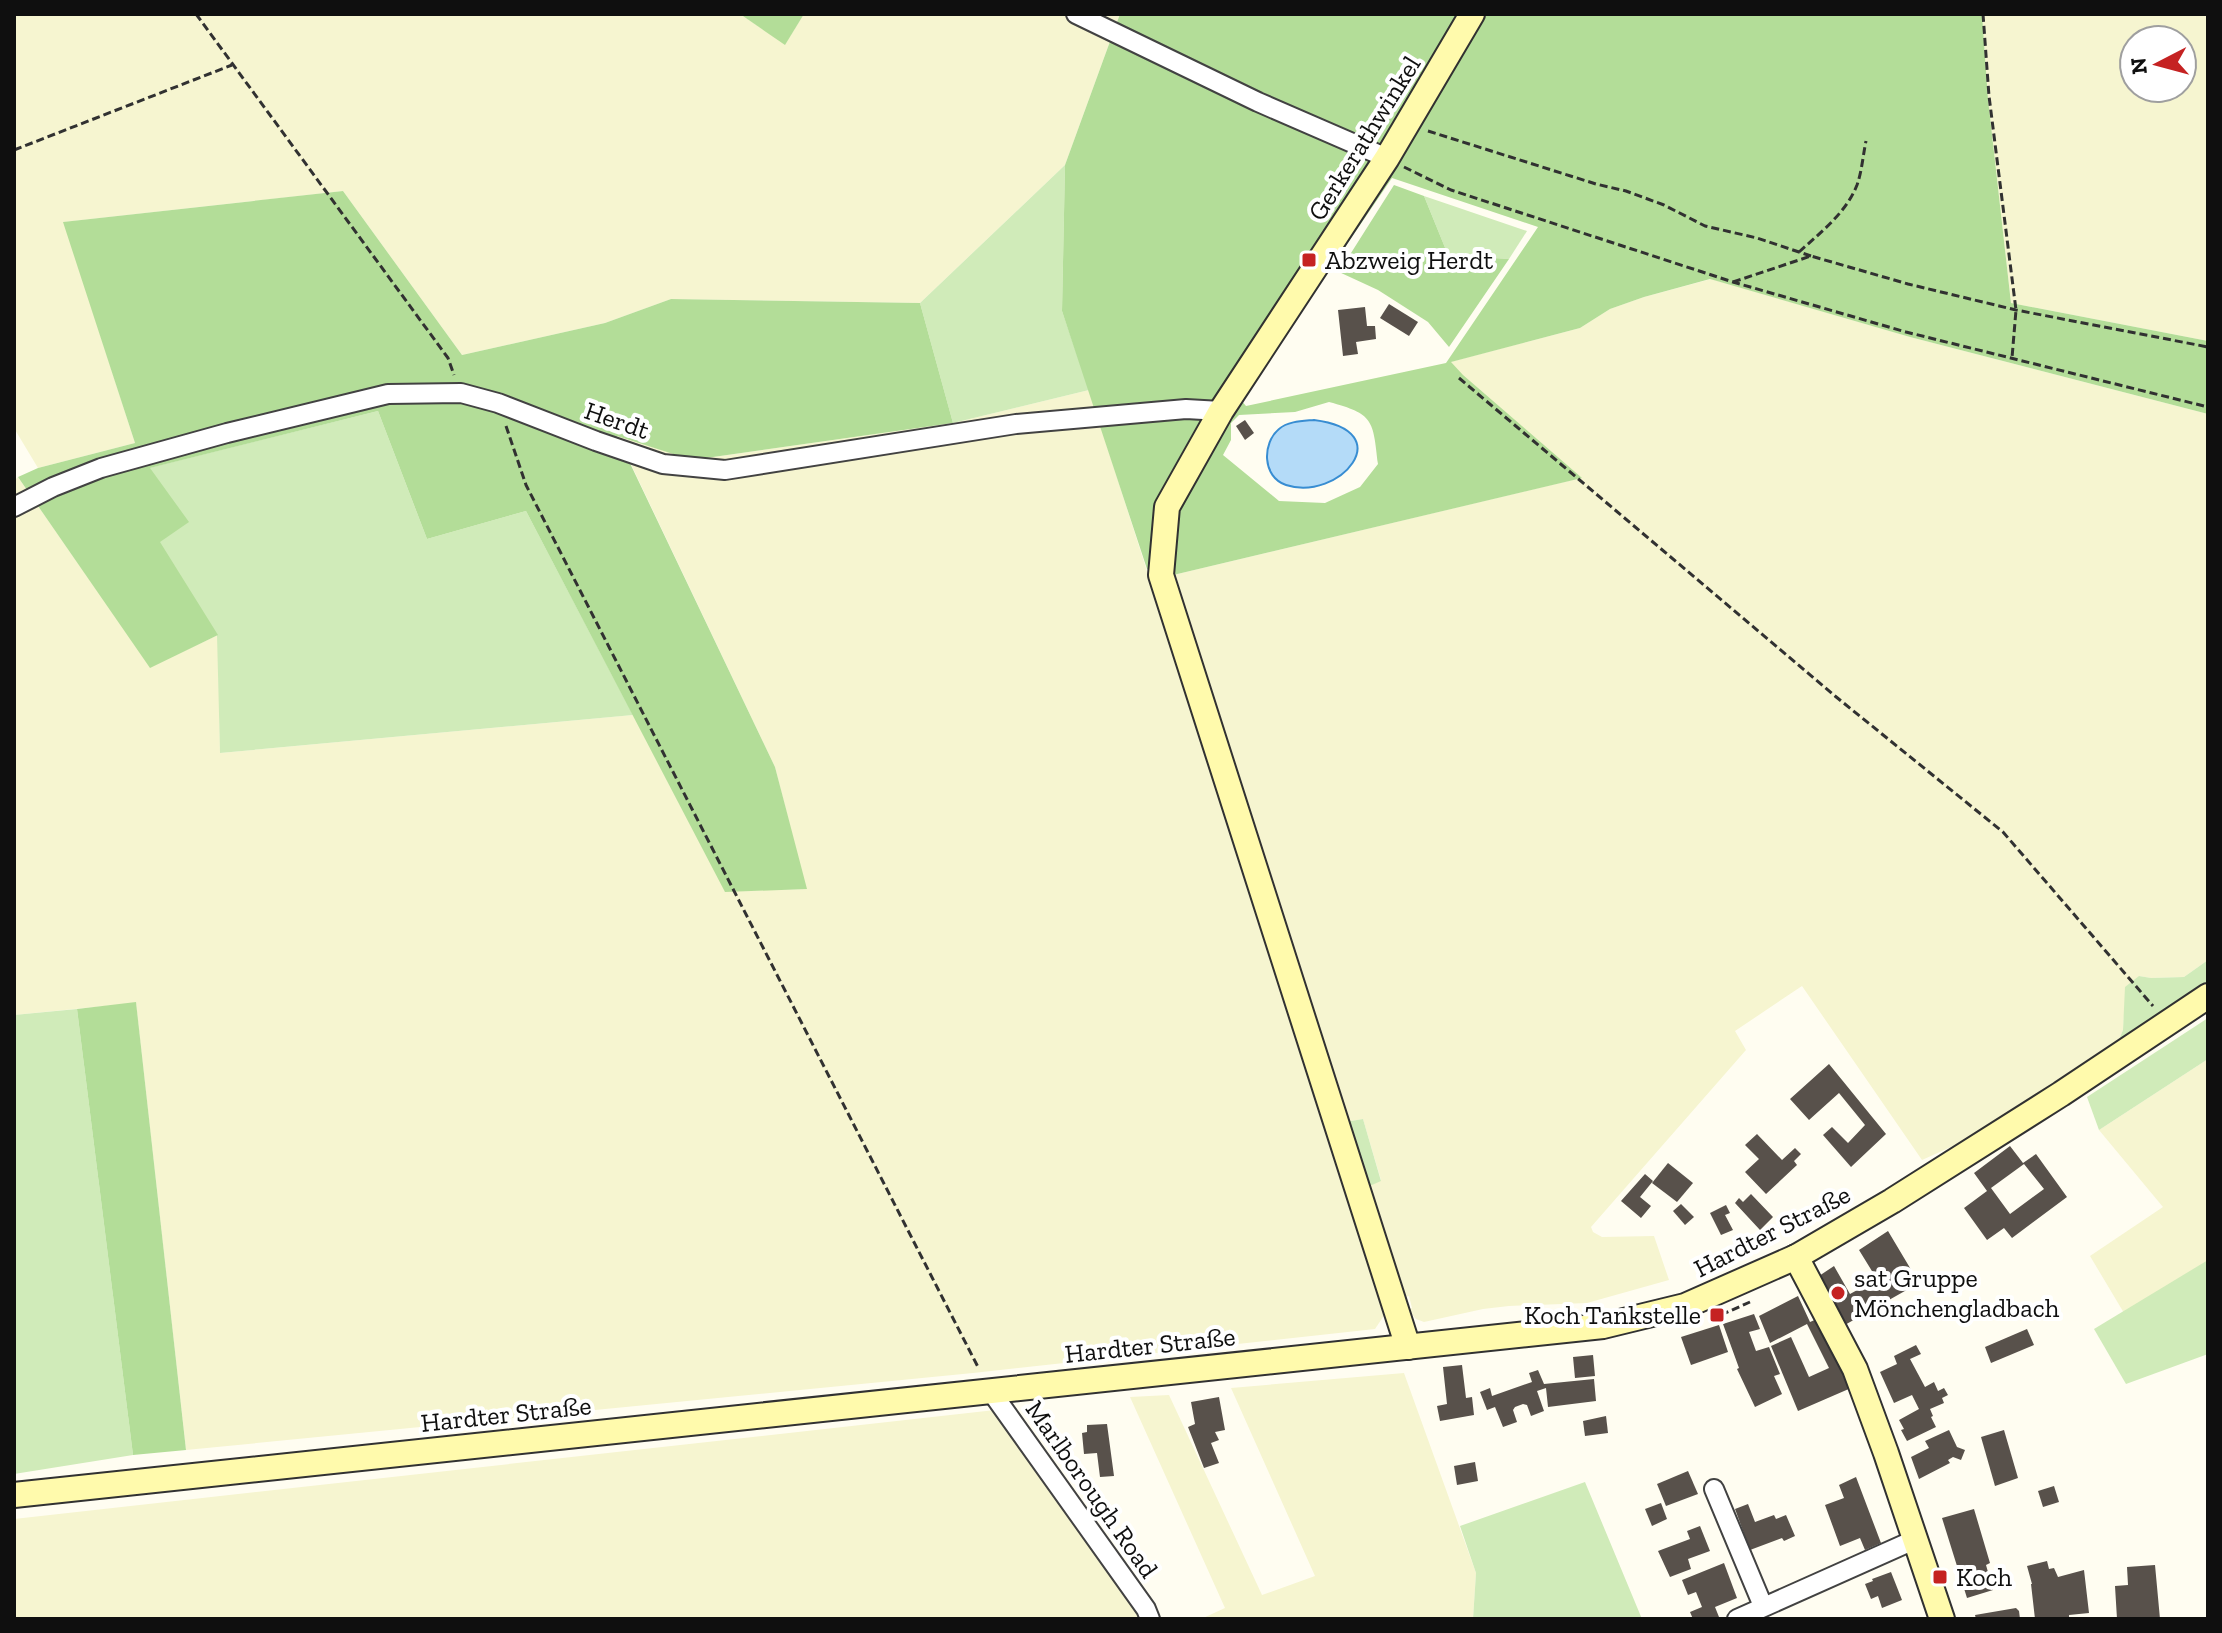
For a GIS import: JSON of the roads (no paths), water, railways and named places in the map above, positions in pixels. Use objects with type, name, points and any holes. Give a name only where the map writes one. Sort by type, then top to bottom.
[{"type":"main road","name":"Gerkerathwinkel","points":[[1408,1347],[1161,575],[1167,507],[1221,411],[1387,158],[1472,14]]},
{"type":"main road","name":"Hardter Straße","points":[[14,1495],[1603,1326],[1685,1306],[1796,1257],[1892,1201],[2208,996]]},
{"type":"main road","points":[[1796,1257],[1855,1369],[1942,1619]]},
{"type":"street","points":[[1076,14],[1258,102],[1387,158]]},
{"type":"street","name":"Herdt","points":[[14,507],[101,468],[227,433],[388,394],[461,393],[498,403],[663,464],[725,470],[1016,424],[1186,409],[1221,411]]},
{"type":"street","name":"Marlborough Road","points":[[990,1390],[1146,1609],[1150,1619]]},
{"type":"street","points":[[1714,1489],[1763,1606]]},
{"type":"street","points":[[1737,1619],[1914,1540]]},
{"type":"water","points":[[1314,420],[1340,427],[1354,437],[1357,450],[1352,463],[1341,475],[1325,484],[1306,488],[1278,481],[1272,475],[1267,459],[1273,435],[1283,426]]},
{"type":"place","name":"Abzweig Herdt","points":[[1309,260]]},
{"type":"place","name":"sat Gruppe Mönchengladbach","points":[[1838,1293]]},
{"type":"place","name":"Koch Tankstelle","points":[[1717,1315]]},
{"type":"place","name":"Koch","points":[[1940,1577]]}]
